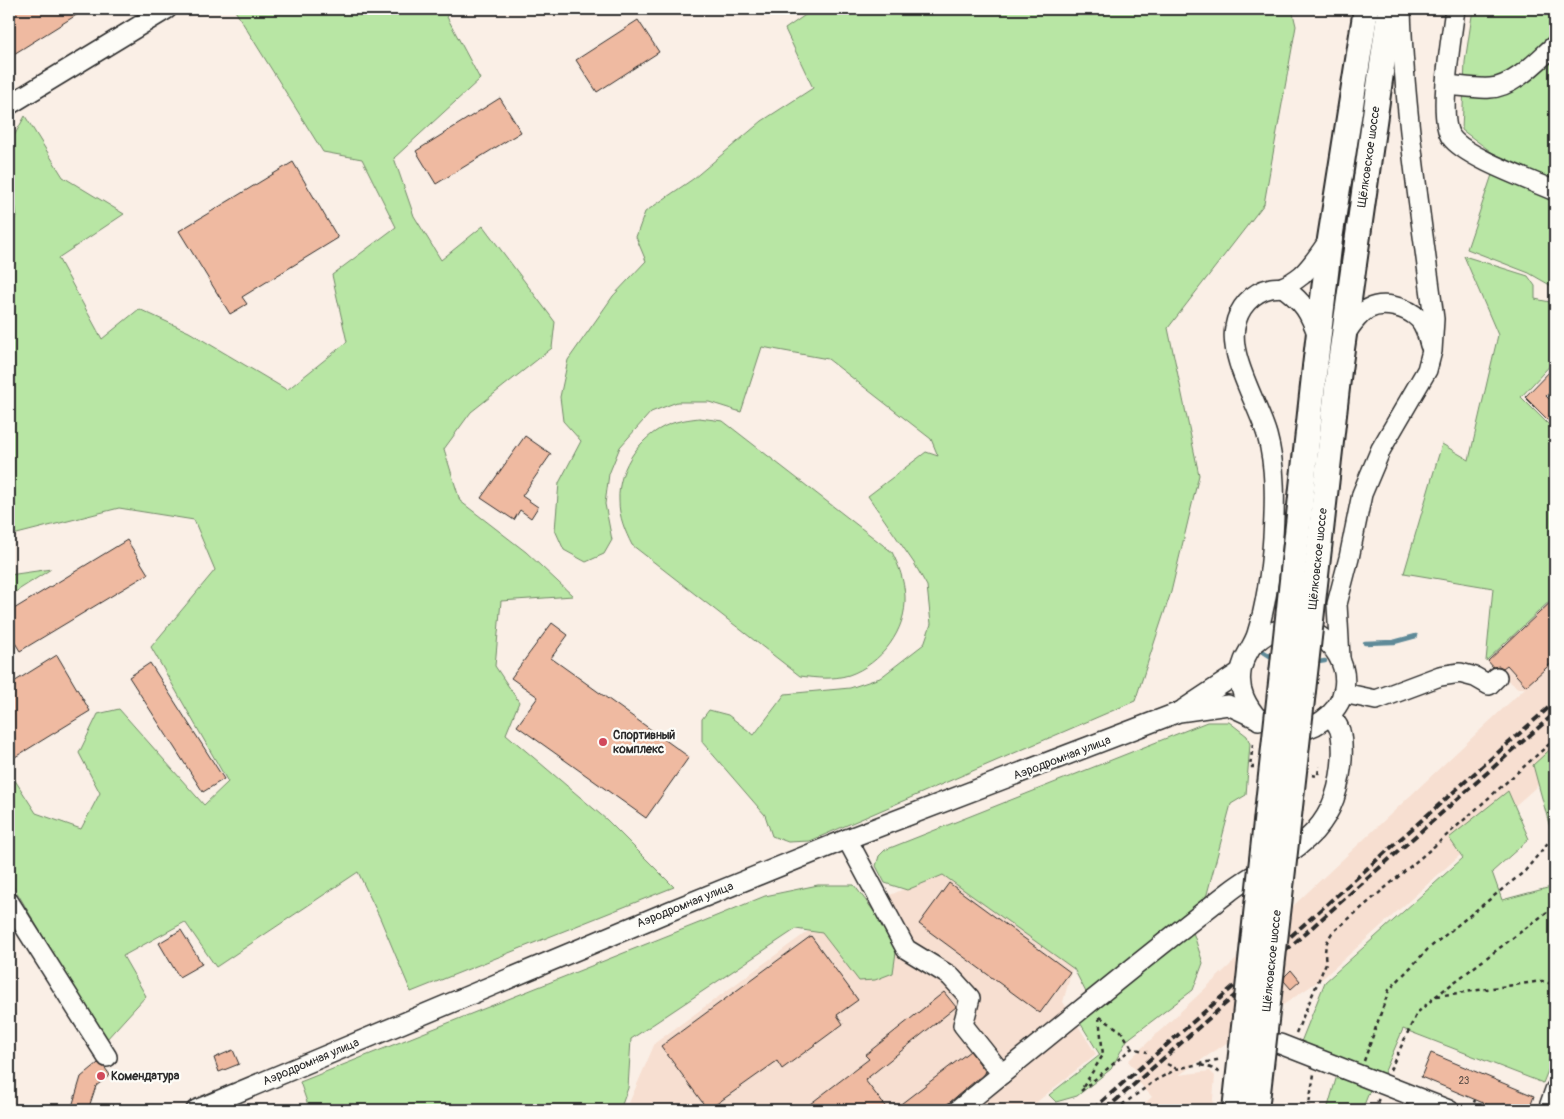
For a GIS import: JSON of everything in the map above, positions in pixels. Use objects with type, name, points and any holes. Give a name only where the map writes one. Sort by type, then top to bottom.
[{"type":"main road","name":"Щёлковское шоссе","points":[[1235,1110],[1318,336],[1330,239],[1366,9]]},
{"type":"main road","name":"Щёлковское шоссе","points":[[1256,1110],[1339,370],[1390,9]]},
{"type":"street","points":[[9,105],[167,9]]},
{"type":"street","points":[[1179,712],[1228,705],[1275,729],[1295,732],[1314,727],[1330,716],[1343,693],[1345,678],[1340,658],[1337,604],[1349,558],[1362,494],[1381,449],[1427,370],[1432,351],[1434,319],[1408,111],[1402,49],[1401,9]]},
{"type":"street","points":[[1455,9],[1445,121],[1450,136],[1459,145],[1475,155],[1555,191]]},
{"type":"street","points":[[1447,85],[1490,88],[1500,86],[1512,81],[1555,45]]},
{"type":"street","points":[[1258,719],[1246,704],[1241,689],[1240,672],[1262,618],[1269,579],[1273,536],[1274,490],[1267,436],[1235,348],[1234,327],[1240,310],[1253,295],[1273,287],[1283,287],[1302,274],[1312,264],[1330,239]]},
{"type":"street","points":[[1283,287],[1301,301],[1311,316],[1318,336]]},
{"type":"street","points":[[1344,336],[1354,321],[1368,309],[1384,304],[1403,308],[1420,319],[1432,351]]},
{"type":"street","points":[[1269,579],[1280,613],[1290,627]]},
{"type":"street","points":[[1311,630],[1325,620],[1337,604]]},
{"type":"street","points":[[1253,644],[1270,632],[1290,627],[1311,630],[1328,641],[1340,658]]},
{"type":"street","points":[[1179,712],[1240,672]]},
{"type":"street","points":[[1343,693],[1376,700],[1440,676],[1460,673],[1475,677],[1489,685],[1497,677]]},
{"type":"street","name":"Аэродромная улица","points":[[196,1110],[661,914],[847,839],[1179,712]]},
{"type":"street","points":[[958,1110],[1002,1074],[1092,1012],[1231,890],[1308,839],[1326,815],[1339,783],[1341,734],[1337,724],[1330,716]]},
{"type":"street","points":[[847,839],[906,948],[950,976],[970,998],[963,1025],[1002,1074]]},
{"type":"street","points":[[9,902],[107,1057]]},
{"type":"street","points":[[1287,1047],[1447,1110]]},
{"type":"street","points":[[1548,1110],[1555,1090]]},
{"type":"path","points":[[1287,1047],[1308,1006],[1326,963],[1327,941],[1332,932],[1438,843],[1555,739]]},
{"type":"path","points":[[1250,767],[1253,744]]},
{"type":"path","points":[[1312,775],[1318,776],[1319,766]]},
{"type":"path","points":[[1360,1075],[1389,990],[1428,949],[1525,871],[1555,834]]},
{"type":"path","points":[[1405,1037],[1417,1013],[1436,996],[1555,906]]},
{"type":"path","points":[[1436,996],[1542,981],[1555,985]]},
{"type":"path","points":[[1092,1012],[1103,1055],[1081,1091],[1132,1048]]},
{"type":"path","points":[[1092,1012],[1121,1031],[1132,1048],[1148,1052]]},
{"type":"path","points":[[1287,1047],[1296,1030]]},
{"type":"path","points":[[1122,1105],[1156,1080],[1177,1069],[1227,1058]]},
{"type":"path","points":[[1308,1110],[1316,1058]]},
{"type":"path","points":[[1167,1064],[1177,1069]]},
{"type":"path","points":[[1471,1110],[1476,1100]]},
{"type":"shaded area","points":[[1555,597],[1555,770],[1323,978],[1179,1075],[1210,1071],[1215,1076],[1212,1110],[1137,1110],[1152,1097],[1135,1078],[1139,1074],[1128,1061],[1525,688],[1518,688],[1498,673],[1487,661]]},
{"type":"shaded area","points":[[942,872],[1073,966],[1063,1002],[1096,1054],[1027,1110],[626,1110],[655,1043],[807,932]]},
{"type":"green space","points":[[234,9],[454,9],[447,17],[480,79],[394,158],[414,216],[441,260],[483,226],[555,322],[552,348],[471,412],[444,449],[460,501],[526,552],[573,596],[501,601],[495,666],[519,702],[506,734],[607,820],[674,887],[411,992],[380,918],[358,872],[216,967],[185,922],[123,956],[146,996],[105,1041],[9,879],[9,771],[36,813],[81,829],[100,793],[79,753],[98,714],[119,709],[204,805],[228,782],[151,647],[215,570],[194,520],[119,508],[9,536],[9,222],[17,217],[9,159],[9,145],[25,116],[63,177],[124,214],[58,258],[102,339],[139,309],[189,332],[287,390],[347,342],[332,275],[396,227],[362,159],[323,152]]},
{"type":"green space","points":[[814,9],[1292,9],[1296,26],[1264,204],[1168,328],[1199,475],[1171,592],[1135,701],[810,841],[788,842],[772,836],[765,815],[702,742],[702,719],[709,710],[728,715],[754,735],[785,694],[850,688],[880,678],[924,644],[931,624],[927,586],[914,563],[868,496],[926,452],[938,456],[931,439],[828,359],[762,347],[741,412],[709,402],[677,402],[651,412],[620,447],[609,474],[605,504],[612,540],[604,554],[586,562],[564,550],[555,530],[559,483],[581,441],[563,421],[560,397],[568,360],[613,296],[646,261],[636,237],[645,212],[693,179],[762,121],[813,88],[785,29]]},
{"type":"green space","points":[[1473,9],[1555,9],[1555,288],[1529,273],[1467,249],[1498,157],[1462,130],[1465,62]]},
{"type":"green space","points":[[1464,256],[1528,276],[1535,286],[1535,299],[1555,303],[1555,360],[1521,397],[1555,431],[1555,596],[1486,661],[1493,588],[1404,573],[1442,444],[1469,460],[1498,335]]},
{"type":"green space","points":[[699,418],[723,421],[892,552],[904,584],[905,596],[902,621],[890,644],[872,663],[861,670],[843,677],[800,676],[632,545],[623,524],[619,507],[622,476],[627,463],[634,452],[653,433],[676,422]]},
{"type":"green space","points":[[51,569],[9,596],[9,575]]},
{"type":"green space","points":[[1207,722],[1229,722],[1247,736],[1250,744],[1246,795],[1231,804],[1207,894],[1191,926],[1203,963],[1193,990],[1127,1040],[1111,1069],[1077,1096],[1056,1102],[1049,1095],[1100,1055],[1074,1013],[1090,1000],[1074,969],[943,875],[907,890],[885,883],[876,866],[879,856],[885,850]]},
{"type":"green space","points":[[1555,745],[1555,846],[1533,765]]},
{"type":"green space","points":[[1508,791],[1529,839],[1492,872],[1502,900],[1555,886],[1555,1053],[1543,1083],[1403,1029],[1382,1078],[1299,1047],[1325,982],[1463,858],[1449,838]]},
{"type":"green space","points":[[818,885],[854,885],[876,914],[896,952],[893,973],[875,980],[859,981],[822,933],[796,929],[631,1039],[628,1088],[620,1110],[348,1110],[308,1105],[300,1082],[765,896]]},
{"type":"green space","points":[[1338,1072],[1372,1085],[1362,1110],[1327,1110]]},
{"type":"building","points":[[9,9],[86,9],[9,57]]},
{"type":"building","points":[[638,20],[659,52],[597,92],[576,60]]},
{"type":"building","points":[[500,98],[521,132],[436,184],[416,151]]},
{"type":"building","points":[[293,162],[338,238],[242,297],[247,304],[230,314],[179,231]]},
{"type":"building","points":[[1555,366],[1555,387],[1546,396],[1555,405],[1555,427],[1525,397]]},
{"type":"building","points":[[525,436],[551,454],[522,496],[538,507],[531,518],[520,510],[514,520],[481,498]]},
{"type":"building","points":[[127,540],[148,574],[20,651],[9,633],[9,612]]},
{"type":"building","points":[[1555,598],[1555,660],[1526,686],[1507,665],[1503,668],[1499,666],[1493,667],[1488,661]]},
{"type":"building","name":"Спортивный комплекс","points":[[552,623],[568,635],[551,658],[689,757],[646,818],[517,726],[538,697],[511,678]]},
{"type":"building","points":[[57,655],[90,711],[15,757],[9,746],[9,685]]},
{"type":"building","points":[[150,663],[224,779],[203,792],[129,677]]},
{"type":"building","points":[[949,883],[1070,972],[1040,1013],[919,924]]},
{"type":"building","points":[[181,930],[202,964],[179,977],[159,943]]},
{"type":"building","points":[[811,936],[858,1000],[837,1015],[843,1024],[782,1069],[777,1061],[708,1110],[661,1046]]},
{"type":"building","points":[[1291,970],[1300,981],[1291,989],[1284,981],[1285,976]]},
{"type":"building","points":[[944,992],[956,1007],[865,1080],[888,1110],[815,1110],[810,1104],[869,1059],[865,1055]]},
{"type":"building","points":[[233,1050],[239,1064],[219,1072],[214,1058]]},
{"type":"building","points":[[970,1051],[986,1072],[950,1102],[939,1110],[893,1110]]},
{"type":"building","points":[[1431,1053],[1534,1096],[1529,1110],[1500,1110],[1421,1077]]},
{"type":"building","points":[[98,1063],[110,1075],[96,1086],[88,1110],[71,1110],[81,1077]]},
{"type":"waterway","points":[[1365,643],[1394,642],[1416,636]]},
{"type":"waterway","points":[[1259,649],[1270,656],[1278,658]]},
{"type":"waterway","points":[[1312,663],[1325,661]]},
{"type":"railway","points":[[1092,1110],[1555,702]]},
{"type":"railway","points":[[1105,1110],[1555,713]]},
{"type":"place","name":"Спортивный комплекс","points":[[603,742]]},
{"type":"place","name":"Комендатура","points":[[101,1076]]}]
